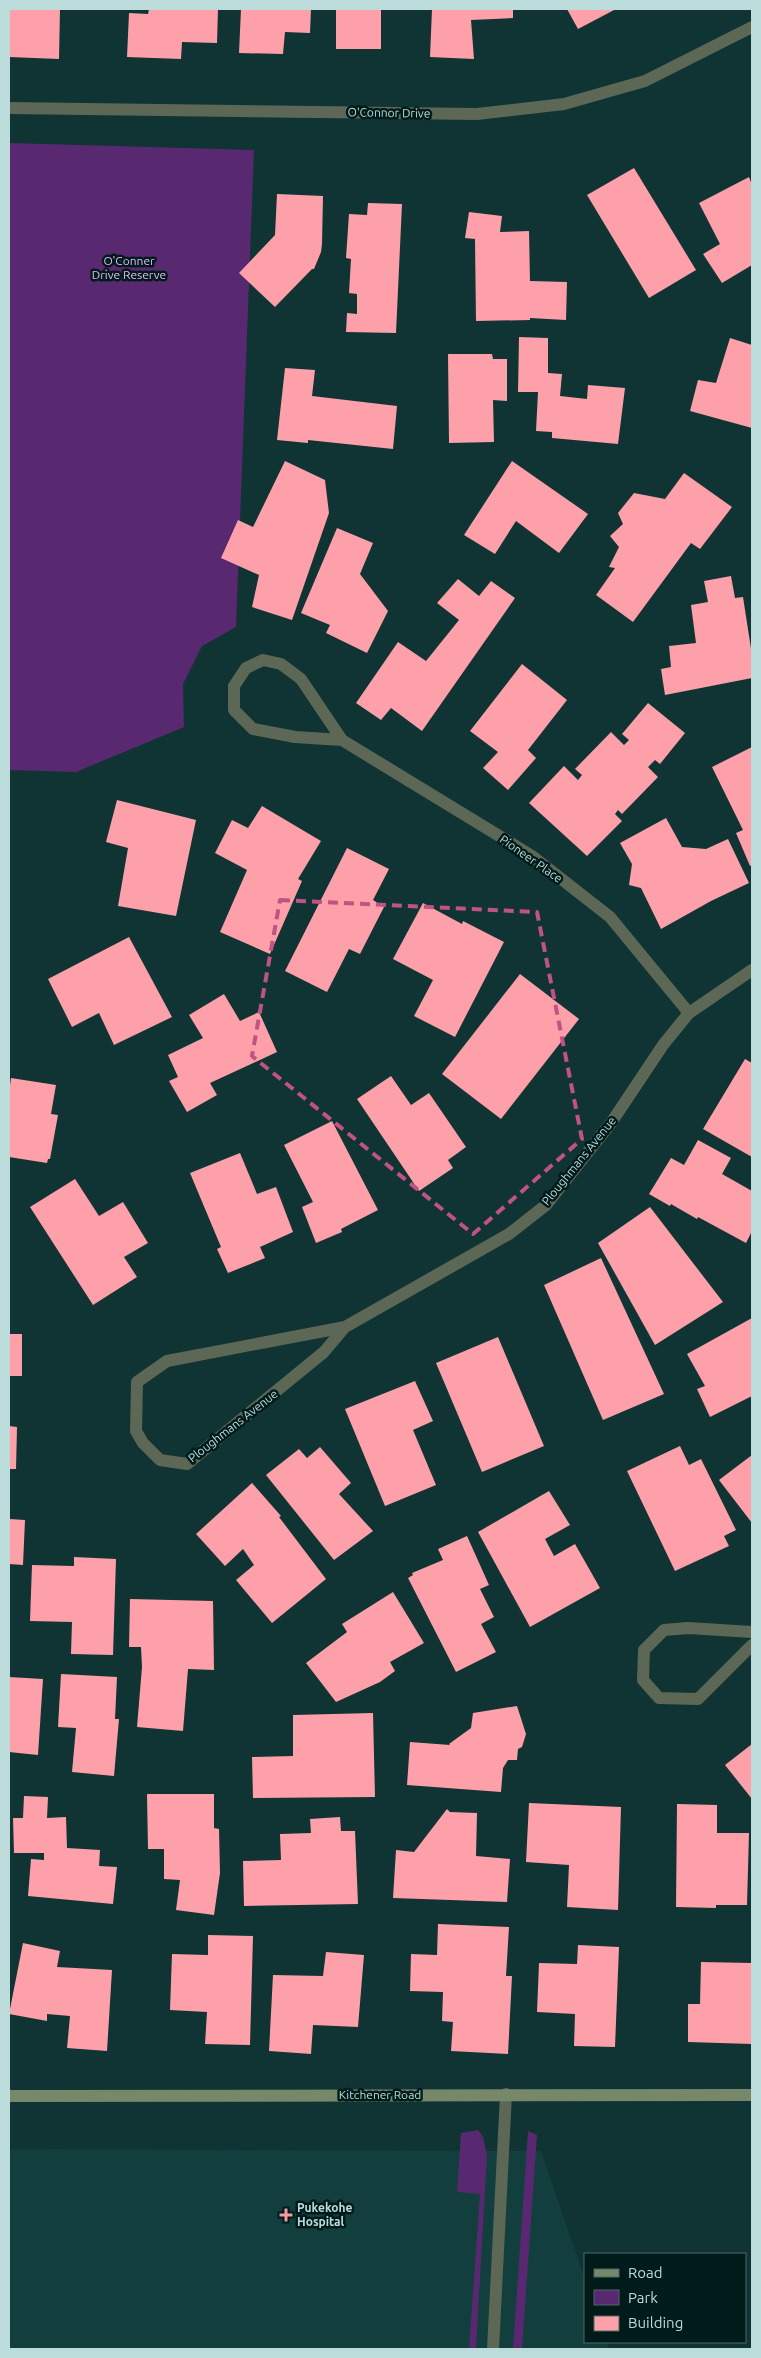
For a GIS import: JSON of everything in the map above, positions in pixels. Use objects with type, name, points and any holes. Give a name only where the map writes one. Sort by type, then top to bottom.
[{"type":"street","name":"O'Connor Drive","points":[[9,108],[487,113],[564,104],[644,81],[752,28]]},
{"type":"street","name":"Pioneer Place","points":[[342,740],[295,737],[253,729],[234,710],[234,686],[246,668],[263,660],[281,664],[301,679],[342,740],[532,856],[610,917],[689,1013]]},
{"type":"street","name":"Ploughmans Avenue","points":[[345,1327],[324,1352],[188,1464],[160,1460],[143,1443],[136,1431],[137,1382],[167,1361],[345,1327],[509,1234],[546,1205],[611,1123],[663,1045],[689,1013],[752,970]]},
{"type":"street","points":[[752,1632],[688,1628],[664,1630],[644,1650],[643,1680],[659,1698],[698,1699],[752,1645]]},
{"type":"street","points":[[493,2349],[506,2094]]},
{"type":"street","name":"Kitchener Road","points":[[9,2096],[752,2094]]},
{"type":"highlighted area","points":[[280,900],[537,912],[582,1139],[473,1234],[252,1056]]},
{"type":"shaded area","name":"Pukekohe Hospital","points":[[9,2149],[541,2151],[584,2276],[584,2343],[606,2343],[609,2349],[9,2349]]},
{"type":"green space","name":"O'Conner Drive Reserve","points":[[9,143],[254,150],[236,627],[202,646],[183,684],[184,727],[76,772],[9,770]]},
{"type":"green space","points":[[478,2130],[483,2137],[487,2155],[476,2349],[469,2349],[480,2194],[457,2192],[461,2133]]},
{"type":"green space","points":[[528,2131],[537,2135],[522,2349],[513,2349]]},
{"type":"building","points":[[9,9],[60,9],[59,59],[9,57]]},
{"type":"building","points":[[149,9],[218,9],[217,43],[182,42],[181,59],[127,57],[129,13],[148,14]]},
{"type":"building","points":[[241,9],[311,9],[310,33],[285,32],[283,54],[239,53]]},
{"type":"building","points":[[336,9],[381,9],[381,49],[336,49]]},
{"type":"building","points":[[432,9],[513,9],[513,18],[471,20],[474,59],[430,57]]},
{"type":"building","points":[[567,9],[616,9],[578,29]]},
{"type":"building","points":[[634,168],[696,270],[649,298],[587,195]]},
{"type":"building","points":[[749,177],[752,185],[752,265],[722,283],[703,254],[720,244],[699,203]]},
{"type":"building","points":[[277,194],[323,196],[322,244],[314,269],[275,307],[239,273],[275,235]]},
{"type":"building","points":[[368,203],[402,204],[396,333],[346,332],[347,313],[357,314],[357,294],[349,293],[351,259],[346,258],[349,214],[367,215]]},
{"type":"building","points":[[469,212],[502,216],[500,232],[529,231],[530,281],[567,282],[566,320],[530,318],[530,320],[476,321],[475,239],[465,238]]},
{"type":"building","points":[[519,337],[548,338],[548,373],[562,374],[560,396],[587,399],[588,385],[625,388],[618,444],[552,438],[552,432],[536,431],[538,392],[518,392]]},
{"type":"building","points":[[730,338],[752,345],[752,428],[690,411],[698,380],[716,383]]},
{"type":"building","points":[[448,354],[492,354],[493,359],[507,359],[507,401],[493,400],[494,442],[449,443]]},
{"type":"building","points":[[285,368],[315,370],[312,396],[397,406],[393,449],[308,440],[308,443],[277,440]]},
{"type":"building","points":[[285,461],[325,480],[329,513],[292,620],[252,607],[259,575],[221,558],[238,520],[253,527]]},
{"type":"building","points":[[512,461],[588,514],[559,553],[516,521],[495,554],[464,535]]},
{"type":"building","points":[[684,473],[732,507],[700,549],[691,543],[633,622],[596,595],[615,568],[609,567],[619,547],[610,536],[623,524],[618,513],[634,493],[665,499]]},
{"type":"building","points":[[337,528],[373,543],[360,574],[388,611],[367,653],[326,633],[330,625],[301,613]]},
{"type":"building","points":[[731,576],[735,598],[743,597],[752,655],[752,678],[665,695],[661,669],[671,667],[669,646],[696,643],[691,605],[708,602],[704,581]]},
{"type":"building","points":[[458,579],[479,596],[491,581],[515,598],[422,731],[391,708],[381,720],[356,703],[398,642],[426,661],[459,620],[437,603]]},
{"type":"building","points":[[522,664],[567,700],[528,750],[536,758],[508,790],[483,768],[498,752],[470,731]]},
{"type":"building","points":[[648,703],[685,733],[660,764],[655,760],[648,767],[658,777],[622,814],[618,810],[615,814],[622,821],[587,856],[529,803],[564,766],[578,780],[582,775],[575,769],[611,732],[624,745],[629,740],[622,734]]},
{"type":"building","points":[[752,747],[752,865],[750,866],[736,833],[743,830],[712,767]]},
{"type":"building","points":[[117,800],[196,820],[176,916],[118,906],[128,848],[106,842]]},
{"type":"building","points":[[262,806],[321,841],[298,879],[302,881],[270,954],[220,932],[247,870],[215,853],[232,820],[248,828]]},
{"type":"building","points":[[666,818],[682,847],[706,849],[728,839],[749,883],[711,901],[661,929],[641,888],[629,885],[632,864],[620,843]]},
{"type":"building","points":[[347,848],[389,869],[373,900],[384,907],[360,954],[349,949],[327,992],[285,971]]},
{"type":"building","points":[[423,903],[462,924],[463,921],[504,942],[455,1037],[414,1016],[433,980],[393,959]]},
{"type":"building","points":[[129,937],[172,1017],[114,1045],[99,1013],[72,1027],[48,979]]},
{"type":"building","points":[[520,974],[579,1019],[501,1119],[442,1074]]},
{"type":"building","points":[[224,994],[240,1021],[259,1012],[277,1052],[210,1083],[217,1095],[187,1112],[169,1081],[178,1077],[168,1055],[203,1038],[189,1015]]},
{"type":"building","points":[[745,1059],[752,1063],[752,1157],[703,1129]]},
{"type":"building","points":[[391,1076],[411,1105],[429,1093],[466,1147],[448,1160],[453,1168],[419,1191],[357,1099]]},
{"type":"building","points":[[11,1078],[56,1085],[51,1114],[58,1115],[50,1159],[48,1159],[47,1163],[9,1157],[9,1093]]},
{"type":"building","points":[[332,1121],[378,1210],[341,1229],[342,1232],[316,1243],[302,1207],[313,1202],[284,1145]]},
{"type":"building","points":[[698,1140],[731,1158],[722,1174],[752,1191],[752,1231],[746,1243],[698,1217],[697,1219],[649,1194],[671,1158],[684,1165]]},
{"type":"building","points":[[240,1153],[257,1194],[276,1187],[293,1232],[260,1247],[265,1258],[228,1273],[217,1249],[221,1247],[190,1173]]},
{"type":"building","points":[[75,1179],[99,1216],[123,1202],[148,1243],[124,1257],[137,1277],[93,1305],[30,1207]]},
{"type":"building","points":[[650,1207],[723,1302],[655,1345],[598,1243]]},
{"type":"building","points":[[601,1258],[664,1394],[603,1420],[544,1285]]},
{"type":"building","points":[[752,1318],[752,1396],[710,1417],[697,1389],[705,1386],[687,1354]]},
{"type":"building","points":[[9,1334],[22,1334],[22,1376],[9,1376]]},
{"type":"building","points":[[498,1337],[544,1446],[482,1472],[436,1363]]},
{"type":"building","points":[[415,1381],[433,1421],[413,1430],[436,1485],[385,1506],[345,1409]]},
{"type":"building","points":[[9,1426],[17,1427],[16,1469],[9,1469]]},
{"type":"building","points":[[680,1446],[689,1465],[701,1459],[736,1530],[724,1536],[729,1546],[675,1571],[627,1471]]},
{"type":"building","points":[[320,1447],[351,1483],[339,1494],[373,1531],[334,1560],[266,1475],[299,1449],[307,1458]]},
{"type":"building","points":[[752,1455],[752,1523],[719,1480]]},
{"type":"building","points":[[252,1483],[281,1516],[279,1517],[326,1579],[272,1623],[236,1580],[254,1565],[243,1549],[225,1566],[196,1534]]},
{"type":"building","points":[[549,1491],[570,1525],[545,1539],[554,1556],[575,1544],[600,1588],[530,1627],[478,1532]]},
{"type":"building","points":[[9,1519],[25,1520],[23,1565],[9,1564]]},
{"type":"building","points":[[467,1536],[489,1585],[480,1589],[494,1617],[481,1624],[496,1652],[456,1672],[408,1578],[413,1575],[412,1573],[443,1560],[438,1549]]},
{"type":"building","points":[[74,1557],[116,1559],[113,1655],[71,1654],[72,1622],[30,1621],[32,1565],[74,1566]]},
{"type":"building","points":[[393,1592],[424,1643],[390,1662],[395,1671],[380,1682],[336,1702],[306,1663],[347,1632],[342,1624]]},
{"type":"building","points":[[130,1599],[213,1601],[214,1670],[188,1669],[183,1731],[137,1727],[142,1667],[141,1647],[129,1647]]},
{"type":"building","points":[[61,1674],[117,1677],[115,1719],[119,1719],[114,1776],[72,1772],[76,1728],[58,1727]]},
{"type":"building","points":[[9,1677],[43,1679],[38,1755],[9,1752]]},
{"type":"building","points":[[517,1706],[526,1734],[522,1747],[518,1749],[517,1760],[508,1760],[503,1768],[501,1792],[407,1785],[410,1742],[450,1745],[471,1728],[473,1713]]},
{"type":"building","points":[[373,1713],[375,1797],[253,1798],[252,1757],[293,1756],[293,1715]]},
{"type":"building","points":[[752,1744],[752,1799],[725,1765]]},
{"type":"building","points":[[147,1794],[214,1794],[214,1828],[219,1829],[220,1873],[214,1915],[176,1910],[180,1880],[164,1879],[164,1849],[148,1849]]},
{"type":"building","points":[[24,1796],[48,1797],[47,1818],[66,1817],[67,1848],[100,1850],[99,1866],[117,1867],[113,1904],[28,1896],[31,1859],[44,1860],[44,1853],[14,1853],[13,1818],[23,1818]]},
{"type":"building","points":[[529,1803],[621,1807],[618,1910],[567,1907],[569,1865],[526,1862]]},
{"type":"building","points":[[677,1804],[717,1805],[717,1833],[749,1833],[747,1905],[716,1905],[716,1908],[676,1907]]},
{"type":"building","points":[[447,1809],[450,1812],[477,1813],[476,1856],[510,1859],[507,1902],[393,1898],[396,1850],[414,1852]]},
{"type":"building","points":[[340,1817],[341,1831],[355,1831],[358,1904],[244,1906],[243,1861],[281,1860],[280,1834],[311,1833],[310,1819]]},
{"type":"building","points":[[438,1924],[509,1927],[506,1976],[512,1976],[508,2054],[451,2051],[453,2022],[442,2021],[443,1992],[410,1991],[411,1954],[437,1955]]},
{"type":"building","points":[[208,1935],[253,1936],[250,2045],[205,2044],[207,2012],[170,2010],[172,1954],[208,1955]]},
{"type":"building","points":[[23,1943],[60,1951],[57,1967],[112,1970],[107,2051],[67,2048],[70,2016],[47,2014],[47,2021],[9,2014]]},
{"type":"building","points":[[578,1945],[619,1947],[615,2047],[574,2046],[575,2014],[537,2012],[539,1963],[577,1964]]},
{"type":"building","points":[[326,1952],[364,1955],[358,2027],[313,2025],[311,2054],[269,2051],[273,1975],[323,1976]]},
{"type":"building","points":[[701,1962],[752,1963],[752,2044],[688,2042],[688,2004],[700,2004]]},
{"type":"place","name":"Pukekohe Hospital","points":[[286,2215]]}]
